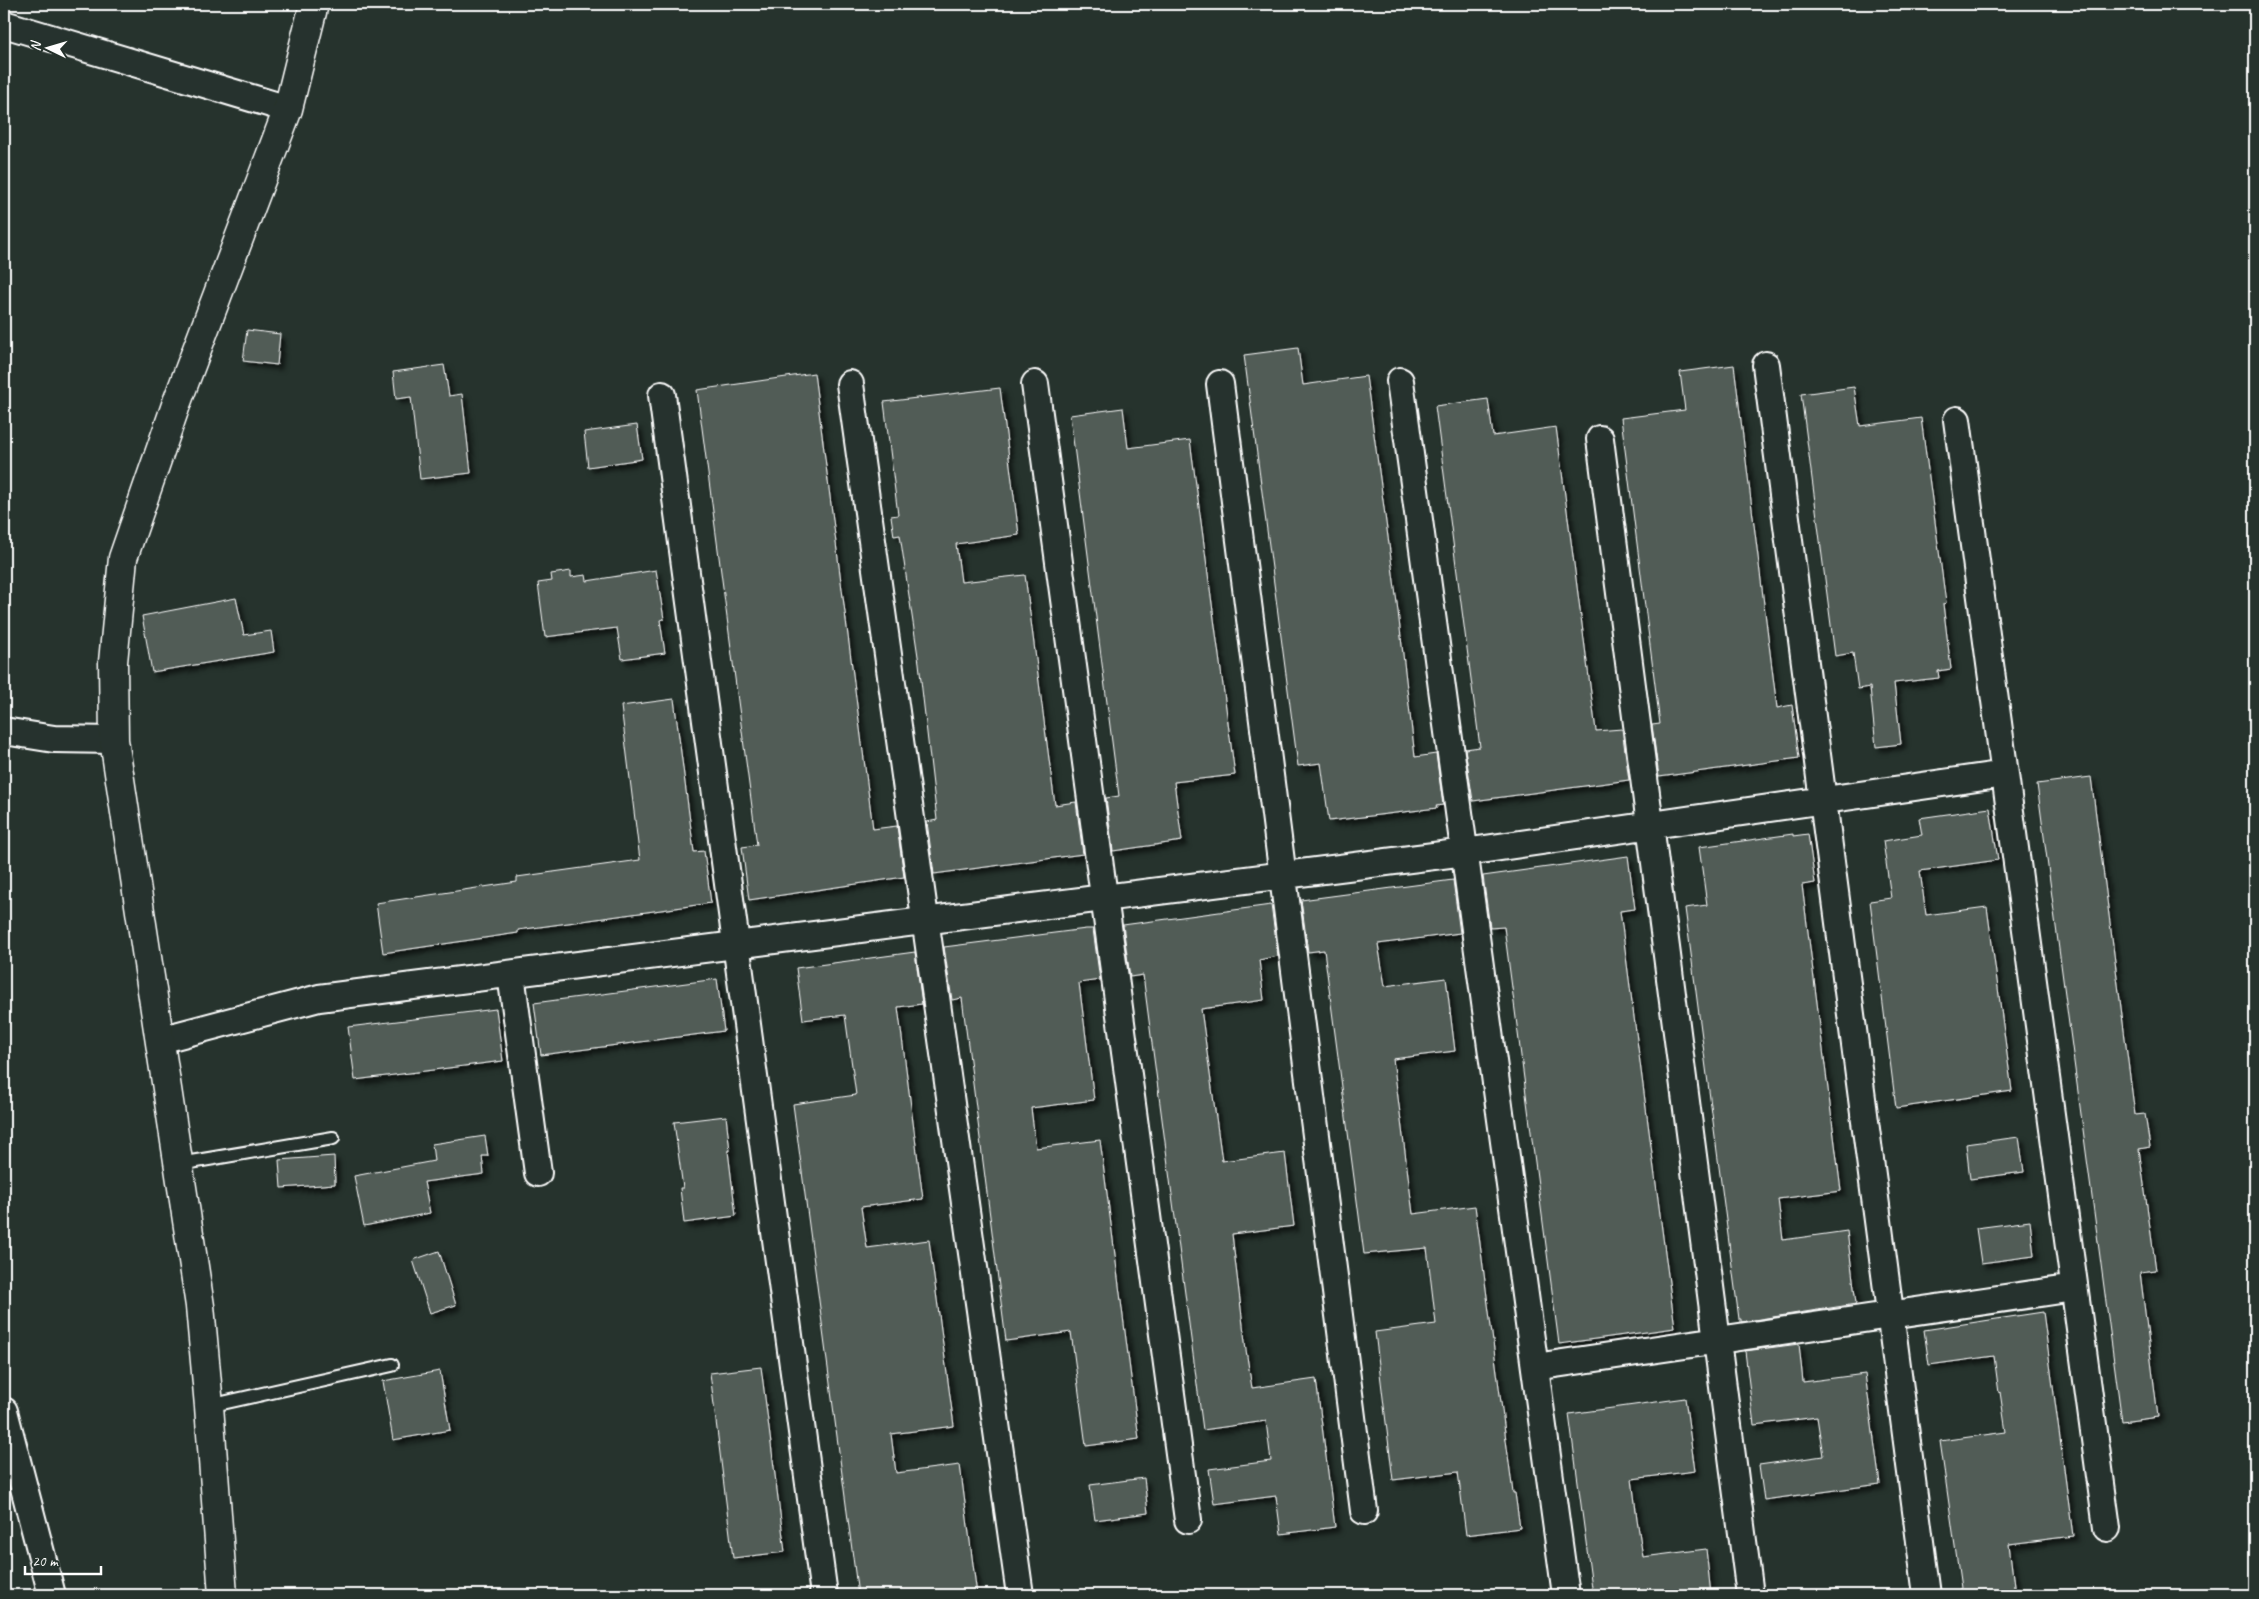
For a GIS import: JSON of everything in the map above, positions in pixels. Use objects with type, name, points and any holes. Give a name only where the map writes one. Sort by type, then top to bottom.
[{"type":"main road","points":[[222,1595],[200,1306],[114,740],[113,662],[123,558],[176,402],[288,109],[314,4]]},
{"type":"street","points":[[4,24],[288,109]]},
{"type":"street","points":[[1766,365],[1926,1595]]},
{"type":"street","points":[[1400,381],[1566,1595]]},
{"type":"street","points":[[850,384],[1020,1595]]},
{"type":"street","points":[[1035,384],[1188,1520]]},
{"type":"street","points":[[1220,384],[1364,1511]]},
{"type":"street","points":[[662,395],[824,1595]]},
{"type":"street","points":[[1957,420],[2106,1528]]},
{"type":"street","points":[[1600,439],[1750,1595]]},
{"type":"street","points":[[4,731],[54,739],[114,740]]},
{"type":"street","points":[[160,1040],[319,998],[1465,852],[2005,774]]},
{"type":"street","points":[[511,974],[538,1173]]},
{"type":"street","points":[[1535,1366],[2074,1288]]},
{"type":"street","points":[[4,1412],[52,1595]]},
{"type":"lane","points":[[179,1164],[333,1138]]},
{"type":"lane","points":[[209,1406],[392,1365]]},
{"type":"building","points":[[247,330],[280,334],[277,365],[243,361]]},
{"type":"building","points":[[1298,348],[1303,385],[1366,376],[1397,603],[1415,757],[1436,754],[1443,805],[1436,806],[1437,808],[1329,821],[1321,763],[1298,766],[1244,355]]},
{"type":"building","points":[[444,365],[449,396],[462,394],[471,473],[420,479],[411,397],[396,399],[393,372]]},
{"type":"building","points":[[1734,365],[1777,708],[1792,705],[1799,758],[1659,777],[1652,725],[1660,724],[1621,418],[1685,410],[1680,372]]},
{"type":"building","points":[[814,373],[873,829],[897,826],[904,877],[749,900],[742,847],[757,845],[697,390]]},
{"type":"building","points":[[1854,387],[1860,426],[1921,418],[1946,603],[1943,604],[1951,669],[1938,671],[1939,678],[1894,683],[1901,744],[1876,747],[1870,687],[1858,689],[1853,653],[1835,656],[1801,394]]},
{"type":"building","points":[[1000,388],[1019,535],[956,544],[961,582],[1025,575],[1055,805],[1076,802],[1083,854],[934,874],[927,822],[937,820],[919,663],[900,535],[894,536],[891,516],[898,515],[884,402]]},
{"type":"building","points":[[1488,399],[1493,436],[1556,427],[1596,731],[1622,729],[1629,780],[1473,801],[1465,749],[1480,747],[1435,406]]},
{"type":"building","points":[[1123,408],[1128,448],[1190,440],[1235,775],[1174,782],[1182,841],[1113,851],[1106,798],[1119,796],[1070,415]]},
{"type":"building","points":[[637,425],[642,459],[588,467],[584,432]]},
{"type":"building","points":[[656,570],[664,619],[660,620],[665,653],[622,659],[617,628],[545,637],[538,583],[552,581],[551,574],[571,571],[571,577],[586,575],[587,581]]},
{"type":"building","points":[[236,598],[244,635],[271,631],[274,652],[152,672],[142,616]]},
{"type":"building","points":[[674,699],[694,852],[704,851],[711,903],[518,930],[518,933],[383,953],[376,903],[517,882],[517,877],[640,860],[621,706]]},
{"type":"building","points":[[2091,777],[2135,1115],[2145,1114],[2150,1147],[2139,1149],[2156,1270],[2140,1272],[2158,1417],[2122,1422],[2037,784]]},
{"type":"building","points":[[1990,808],[1998,860],[1920,871],[1926,915],[1987,907],[2012,1091],[1896,1108],[1870,901],[1891,898],[1883,841],[1922,835],[1919,818]]},
{"type":"building","points":[[1793,834],[1793,836],[1808,834],[1815,883],[1802,885],[1841,1191],[1778,1199],[1783,1240],[1847,1231],[1856,1304],[1741,1322],[1741,1319],[1739,1319],[1685,908],[1707,905],[1699,847]]},
{"type":"building","points":[[1628,856],[1635,909],[1620,911],[1675,1328],[1559,1344],[1504,927],[1490,928],[1483,876]]},
{"type":"building","points":[[1453,880],[1460,933],[1378,944],[1385,986],[1446,978],[1455,1051],[1393,1059],[1413,1214],[1475,1206],[1513,1493],[1515,1493],[1520,1528],[1466,1535],[1458,1472],[1393,1480],[1375,1332],[1436,1324],[1427,1248],[1364,1254],[1324,950],[1308,952],[1301,900]]},
{"type":"building","points":[[1271,905],[1278,956],[1259,960],[1264,1000],[1201,1009],[1222,1161],[1285,1153],[1294,1226],[1232,1234],[1246,1350],[1252,1388],[1316,1379],[1335,1527],[1281,1534],[1276,1496],[1214,1504],[1209,1469],[1271,1461],[1266,1421],[1203,1430],[1143,975],[1130,977],[1123,925]]},
{"type":"building","points":[[1093,929],[1100,980],[1079,983],[1094,1100],[1031,1108],[1036,1148],[1100,1140],[1139,1439],[1086,1446],[1071,1332],[1006,1341],[962,998],[952,1000],[944,947]]},
{"type":"building","points":[[915,952],[922,1004],[898,1007],[923,1199],[861,1207],[867,1248],[929,1240],[954,1426],[891,1434],[896,1473],[960,1465],[977,1595],[858,1595],[793,1104],[856,1095],[845,1015],[803,1020],[796,968]]},
{"type":"building","points":[[717,979],[724,1031],[541,1055],[534,1003]]},
{"type":"building","points":[[496,1009],[503,1061],[355,1080],[348,1027]]},
{"type":"building","points":[[726,1116],[736,1216],[684,1223],[680,1188],[683,1188],[674,1122]]},
{"type":"building","points":[[485,1136],[488,1156],[482,1156],[484,1174],[424,1182],[430,1213],[364,1226],[354,1176],[434,1161],[432,1144]]},
{"type":"building","points":[[2019,1137],[2024,1172],[1970,1179],[1966,1144]]},
{"type":"building","points":[[334,1156],[335,1184],[281,1188],[279,1160]]},
{"type":"building","points":[[2030,1221],[2034,1256],[1981,1263],[1976,1228]]},
{"type":"building","points":[[439,1251],[456,1305],[430,1313],[413,1260]]},
{"type":"building","points":[[2043,1312],[2073,1536],[2009,1544],[2015,1595],[1962,1595],[1940,1441],[2006,1432],[1994,1356],[1929,1365],[1924,1330]]},
{"type":"building","points":[[1799,1344],[1803,1382],[1865,1374],[1880,1484],[1764,1500],[1759,1465],[1823,1456],[1817,1417],[1754,1425],[1745,1351]]},
{"type":"building","points":[[761,1367],[785,1552],[733,1558],[710,1373]]},
{"type":"building","points":[[440,1371],[450,1430],[393,1440],[383,1381]]},
{"type":"building","points":[[1685,1398],[1695,1471],[1632,1479],[1637,1519],[1643,1557],[1706,1549],[1711,1595],[1593,1595],[1569,1414]]},
{"type":"building","points":[[1144,1478],[1148,1513],[1095,1520],[1090,1485]]}]
